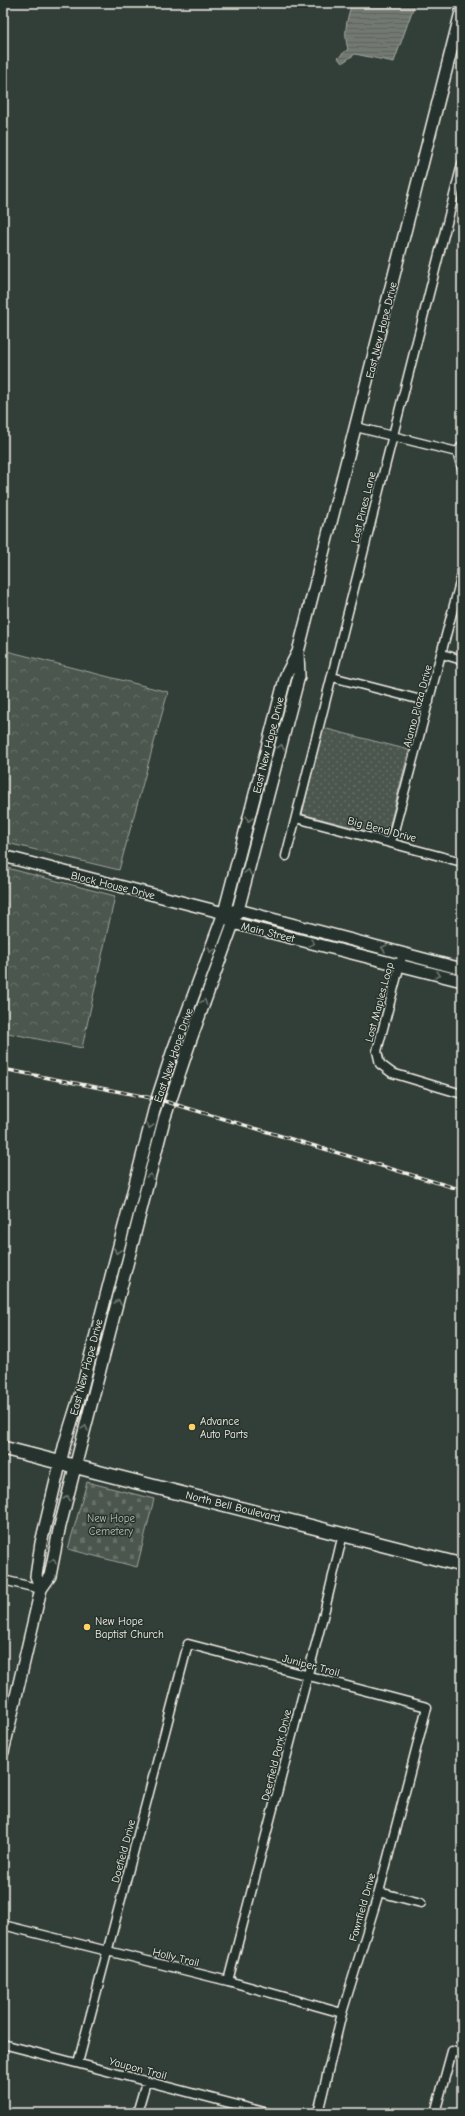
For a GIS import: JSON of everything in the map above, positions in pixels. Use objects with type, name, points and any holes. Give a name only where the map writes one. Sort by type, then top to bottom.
[{"type":"main road","name":"East New Hope Drive","points":[[41,1589],[36,1576],[41,1543],[60,1462],[157,1099],[172,1053],[224,913],[267,754],[286,674],[298,652],[462,8]]},
{"type":"main road","name":"East New Hope Drive","points":[[41,1589],[50,1576],[75,1466],[164,1120],[191,1039],[238,910],[299,676],[298,652]]},
{"type":"main road","name":"Block House Drive","points":[[3,856],[224,913]]},
{"type":"main road","name":"Main Street","points":[[462,969],[238,910],[224,913],[233,923],[400,964],[462,981]]},
{"type":"main road","name":"North Bell Boulevard","points":[[3,1448],[462,1565]]},
{"type":"main road","points":[[3,1752],[41,1589]]},
{"type":"street","name":"Lost Pines Lane","points":[[286,856],[462,164]]},
{"type":"street","points":[[356,426],[393,436],[459,449],[462,468]]},
{"type":"street","name":"Alamo Plaza Drive","points":[[391,842],[462,575]]},
{"type":"street","points":[[442,654],[462,660]]},
{"type":"street","points":[[332,677],[429,702]]},
{"type":"street","name":"Big Bend Drive","points":[[296,818],[462,862]]},
{"type":"street","name":"Lost Maples Loop","points":[[403,954],[377,1051],[380,1064],[392,1073],[462,1094]]},
{"type":"street","name":"Deerfield Park Drive","points":[[228,1981],[308,1676],[343,1534]]},
{"type":"street","points":[[3,1580],[41,1589]]},
{"type":"street","name":"Juniper Trail","points":[[188,1644],[427,1707]]},
{"type":"street","name":"Doefield Drive","points":[[78,2063],[188,1644]]},
{"type":"street","name":"Fawnfield Drive","points":[[318,2113],[342,2013],[379,1892],[427,1707]]},
{"type":"street","points":[[379,1892],[421,1903]]},
{"type":"street","name":"Holly Trail","points":[[3,1925],[228,1981],[342,2013]]},
{"type":"street","name":"Yaupon Trail","points":[[3,2044],[268,2113]]},
{"type":"street","points":[[435,2113],[452,2051],[462,2054]]},
{"type":"street","points":[[137,2113],[146,2082]]},
{"type":"green space","points":[[3,650],[168,692],[119,870],[3,842]]},
{"type":"green space","points":[[323,728],[409,750],[387,836],[302,814]]},
{"type":"green space","points":[[3,867],[115,896],[82,1048],[3,1032]]},
{"type":"green space","name":"New Hope Cemetery","points":[[87,1482],[154,1499],[137,1567],[68,1549]]},
{"type":"shaded area","points":[[352,3],[415,3],[394,62],[355,54],[342,63],[338,58],[348,49],[346,26]]},
{"type":"railway","points":[[3,1069],[157,1099],[462,1190]]},
{"type":"place","name":"Advance Auto Parts","points":[[192,1427]]},
{"type":"place","name":"New Hope Baptist Church","points":[[87,1627]]}]
